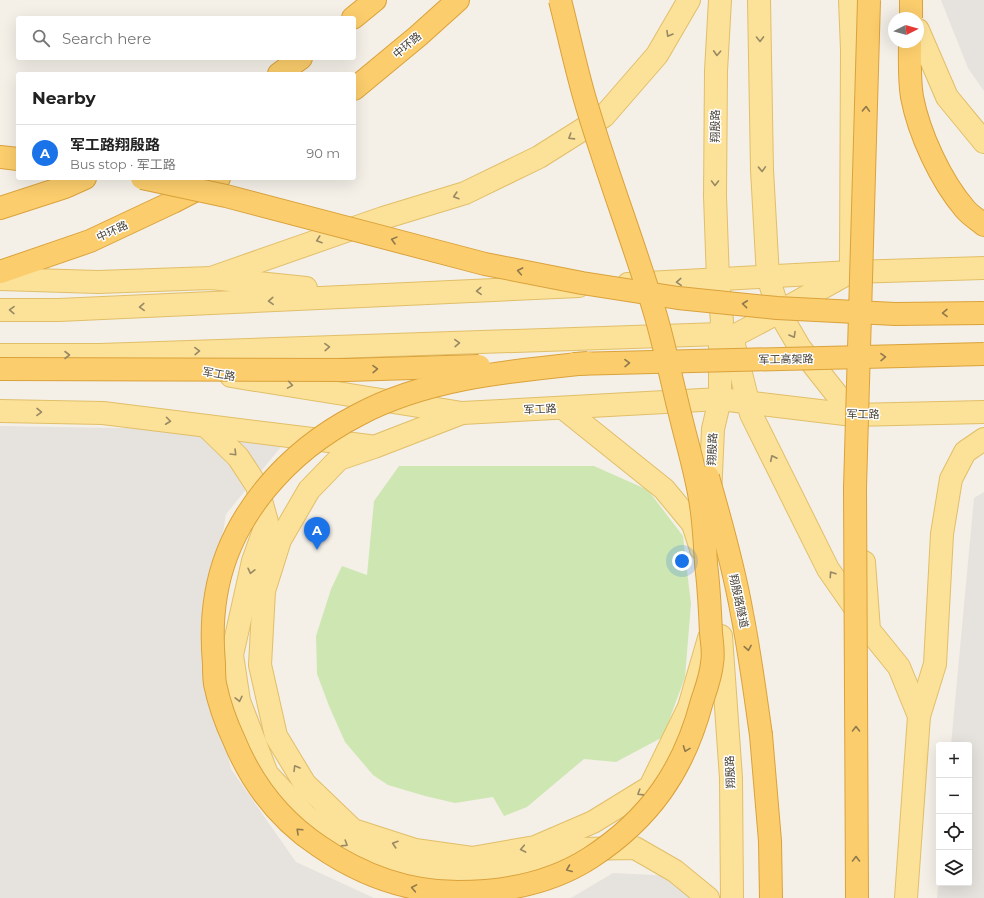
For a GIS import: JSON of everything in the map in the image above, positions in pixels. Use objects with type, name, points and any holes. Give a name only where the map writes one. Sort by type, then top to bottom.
[{"type":"highway","points":[[355,16],[375,0]]},
{"type":"highway","name":"中环路","points":[[356,87],[418,36],[458,0]]},
{"type":"highway","points":[[560,0],[584,96],[655,314],[701,503],[713,662],[699,714],[680,763],[660,796],[638,821],[609,846],[578,866],[544,879],[509,889],[475,892],[440,892],[409,888],[374,877],[340,860],[301,834],[269,801],[244,764],[227,725],[221,705],[216,684],[212,637],[216,593],[228,552],[247,516],[269,484],[295,458],[326,433],[360,413],[413,393],[468,379],[526,370],[588,363]]},
{"type":"highway","points":[[857,898],[855,488],[869,0]]},
{"type":"highway","points":[[911,0],[912,12]]},
{"type":"highway","points":[[910,48],[912,97],[922,131],[934,160],[948,185],[966,210],[984,225]]},
{"type":"highway","points":[[282,72],[298,60]]},
{"type":"highway","points":[[0,157],[16,159]]},
{"type":"highway","points":[[0,208],[65,187],[81,180]]},
{"type":"highway","points":[[151,180],[226,196],[485,264],[589,284],[678,298],[777,308],[895,314],[984,313]]},
{"type":"highway","name":"中环路","points":[[0,272],[90,241],[173,202],[215,180]]},
{"type":"highway","name":"翔殷路隧道","points":[[655,314],[706,468],[723,528],[742,612],[761,735],[770,841],[771,898]]},
{"type":"highway","name":"军工高架路","points":[[588,363],[984,354]]},
{"type":"highway","points":[[0,369],[347,370],[588,363]]},
{"type":"main road","points":[[211,278],[383,218],[465,193],[539,157],[604,116],[657,55],[689,0]]},
{"type":"main road","name":"翔殷路","points":[[720,0],[716,78],[715,196],[718,280],[726,336],[720,399],[713,428],[710,500],[731,778],[732,898]]},
{"type":"main road","points":[[759,0],[762,170],[768,277],[779,312],[800,348],[853,415]]},
{"type":"main road","points":[[850,0],[852,50],[851,272],[853,415],[869,630]]},
{"type":"main road","points":[[905,0],[910,12]]},
{"type":"main road","points":[[924,44],[947,97],[984,142]]},
{"type":"main road","name":"军工路","points":[[0,310],[59,310],[718,280],[851,272],[984,268]]},
{"type":"main road","name":"军工路","points":[[0,355],[100,355],[726,336],[779,312],[851,272]]},
{"type":"main road","name":"军工路","points":[[0,279],[98,282],[211,278],[380,296]]},
{"type":"main road","points":[[726,336],[749,403],[751,414],[828,569],[869,630],[899,667],[919,716]]},
{"type":"main road","name":"军工路","points":[[100,355],[462,413],[720,399],[853,415],[984,412]]},
{"type":"main road","points":[[462,413],[374,447],[339,458],[309,490],[280,540],[264,591],[260,664],[276,736],[306,784],[353,830],[415,850],[472,858],[535,847],[593,822],[650,787],[689,707],[718,605],[694,524],[664,489],[563,408]]},
{"type":"main road","points":[[0,411],[103,413],[374,447]]},
{"type":"main road","points":[[206,426],[238,457],[257,486],[267,522],[253,561],[232,655],[239,701],[267,774],[306,816],[347,846],[403,869],[467,876],[547,859],[577,849],[635,848],[675,871],[708,898]]},
{"type":"main road","points":[[906,898],[919,716],[935,664],[942,534],[952,479],[965,452],[984,439]]},
{"type":"shaded area","points":[[941,0],[984,0],[984,91],[968,68]]},
{"type":"shaded area","points":[[0,426],[294,431],[226,514],[204,648],[231,769],[296,862],[374,898],[0,898]]},
{"type":"shaded area","points":[[984,492],[984,898],[937,898],[938,886],[972,886],[972,742],[951,742],[974,498]]},
{"type":"shaded area","points":[[613,873],[695,877],[704,898],[571,898]]},
{"type":"green space","points":[[399,466],[594,466],[648,490],[683,536],[691,604],[685,677],[663,737],[616,762],[584,759],[527,807],[504,816],[493,797],[455,803],[388,785],[373,775],[345,742],[329,706],[317,674],[316,636],[331,589],[342,566],[367,575],[374,501]]},
{"type":"place","name":"军工路翔殷路","points":[[317,550]]}]
